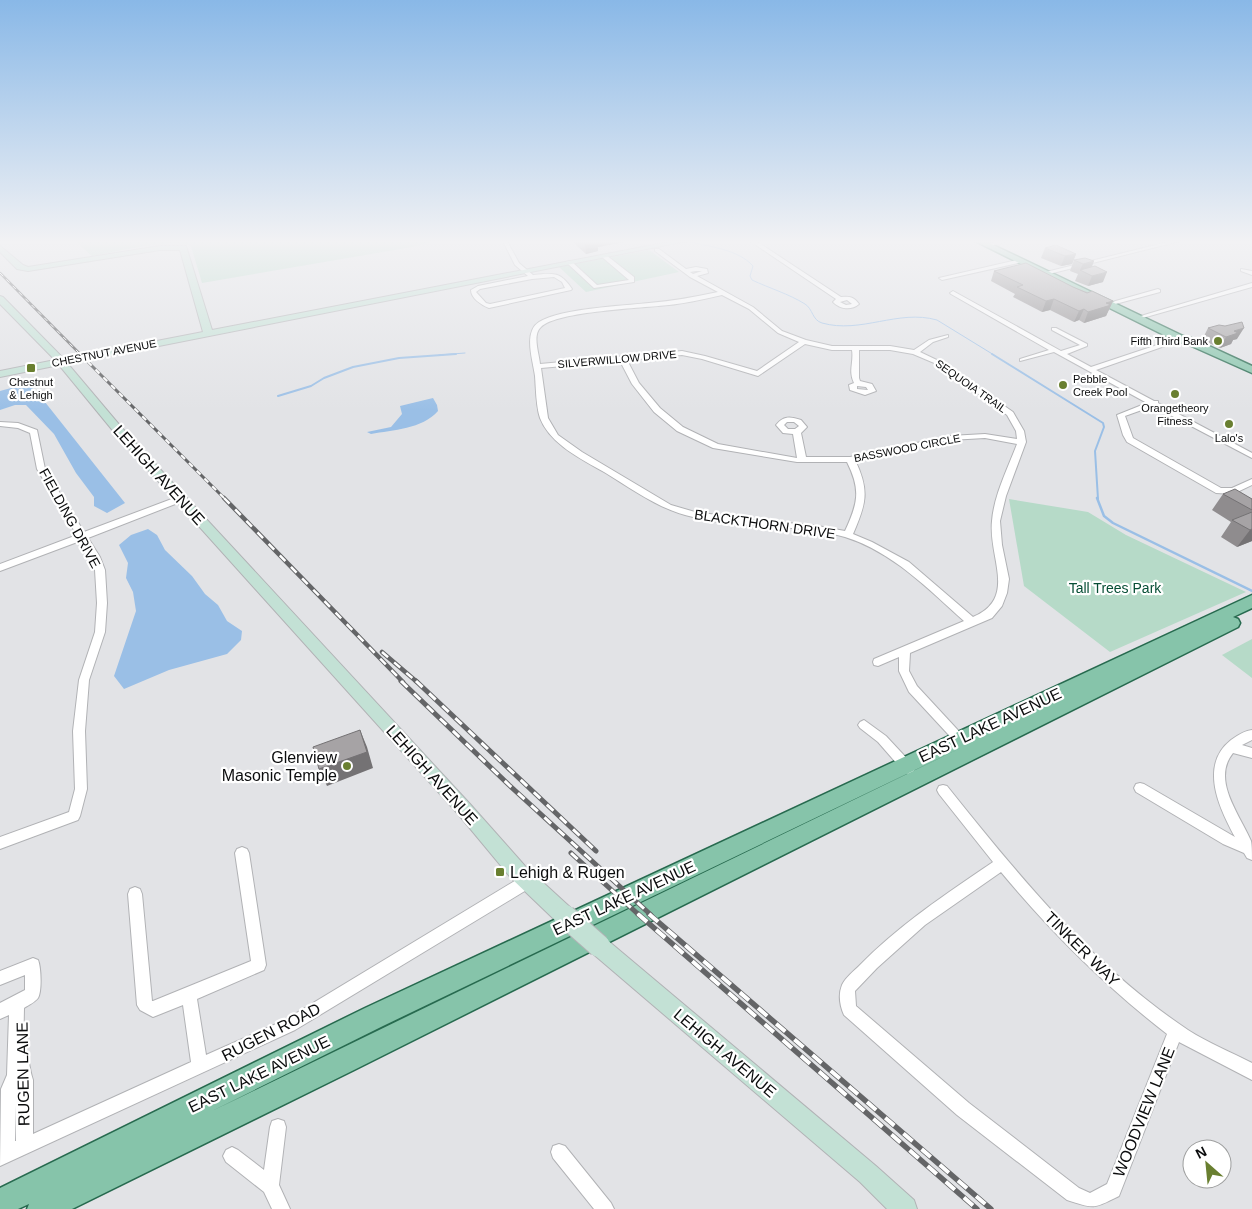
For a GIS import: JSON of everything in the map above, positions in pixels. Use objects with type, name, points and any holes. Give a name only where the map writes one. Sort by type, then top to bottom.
[{"type":"main road","points":[[1095,297],[1180,339],[1190,341],[1252,370]]},
{"type":"main road","points":[[1180,339],[1186,345],[1252,376]]},
{"type":"main road","name":"EAST LAKE AVENUE","points":[[0,1202],[374,1017],[911,771],[1252,601]]},
{"type":"main road","name":"EAST LAKE AVENUE","points":[[965,745],[1252,613]]},
{"type":"main road","name":"EAST LAKE AVENUE","points":[[41,1209],[354,1057],[911,771]]},
{"type":"street","points":[[198,297],[208,332]]},
{"type":"street","name":"CHESTNUT AVENUE","points":[[0,372],[208,332],[405,297]]},
{"type":"street","points":[[478,297],[484,304],[489,306],[533,297]]},
{"type":"street","name":"BLACKTHORN DRIVE","points":[[701,297],[678,302],[588,312],[554,319],[542,323],[535,329],[532,336],[544,418],[555,436],[643,494],[668,507],[694,515],[761,524],[812,528],[848,535],[889,553],[906,564],[972,622]]},
{"type":"street","name":"SEQUOIA TRAIL","points":[[731,297],[751,308],[780,332],[804,342],[832,348],[890,348],[914,352],[941,364],[1010,414],[1020,431],[1022,442]]},
{"type":"street","points":[[961,297],[1090,370],[1252,456]]},
{"type":"street","points":[[1108,304],[1132,297]]},
{"type":"street","points":[[1137,318],[1209,297]]},
{"type":"street","name":"LEHIGH AVENUE","points":[[0,299],[60,360],[106,416],[180,499],[528,880],[599,946],[860,1168],[905,1209]]},
{"type":"street","points":[[1022,360],[1058,352],[1068,352],[1085,345],[1054,329]]},
{"type":"street","name":"CHESTNUT AVENUE","points":[[60,360],[79,359],[208,332]]},
{"type":"street","points":[[914,352],[931,341],[946,336]]},
{"type":"street","points":[[1090,370],[1180,339]]},
{"type":"street","name":"SILVERWILLOW DRIVE","points":[[536,366],[682,353],[703,357],[758,374],[804,342]]},
{"type":"street","points":[[855,349],[857,356],[852,370],[858,384]]},
{"type":"street","name":"BASSWOOD CIRCLE","points":[[622,358],[636,384],[657,410],[680,429],[716,446],[802,460],[850,459],[950,438],[986,436],[1022,442]]},
{"type":"street","points":[[79,359],[73,367],[107,407],[106,416]]},
{"type":"street","points":[[1154,403],[1121,415],[1130,440],[1219,491],[1233,491],[1252,482]]},
{"type":"street","name":"FIELDING DRIVE","points":[[0,424],[14,424],[27,427],[34,432],[41,469],[82,536],[100,570],[102,603],[100,632],[84,680],[79,730],[81,789],[74,816],[0,844]]},
{"type":"street","points":[[797,432],[802,460]]},
{"type":"street","points":[[878,662],[988,615],[997,606],[1002,593],[1004,579],[997,545],[996,521],[1002,496],[1022,442]]},
{"type":"street","points":[[848,535],[859,510],[862,496],[861,482],[850,459]]},
{"type":"street","points":[[0,568],[180,499]]},
{"type":"street","points":[[905,650],[904,671],[913,689],[965,745]]},
{"type":"street","points":[[864,725],[882,739],[911,771]]},
{"type":"street","points":[[1251,851],[1230,818],[1222,793],[1219,772],[1227,750],[1246,735],[1252,735]]},
{"type":"street","points":[[1230,747],[1252,753]]},
{"type":"street","points":[[1140,788],[1228,840],[1251,851]]},
{"type":"street","name":"TINKER WAY","points":[[943,790],[1001,864],[1099,970],[1176,1031],[1252,1072]]},
{"type":"street","points":[[135,894],[145,1005],[153,1009],[260,965],[242,853]]},
{"type":"street","name":"WOODVIEW LANE","points":[[1001,864],[920,920],[848,988],[849,1010],[963,1109],[1073,1194],[1090,1202],[1113,1190],[1176,1031]]},
{"type":"street","name":"RUGEN ROAD","points":[[3,1156],[290,1026],[528,880]]},
{"type":"street","name":"RUGEN LANE","points":[[0,978],[33,965],[32,994],[20,1002],[0,1010]]},
{"type":"street","points":[[189,995],[200,1066]]},
{"type":"street","name":"RUGEN LANE","points":[[20,1002],[21,1075],[25,1080],[24,1146]]},
{"type":"street","name":"RUGEN LANE","points":[[3,1156],[9,1089],[15,1076],[20,1002]]},
{"type":"street","points":[[270,1186],[278,1127]]},
{"type":"street","points":[[559,1152],[605,1209]]},
{"type":"street","points":[[232,1156],[270,1186],[280,1209]]},
{"type":"green space","name":"Tall Trees Park","points":[[1009,499],[1088,512],[1126,535],[1246,592],[1110,652],[1024,586]]},
{"type":"green space","points":[[1252,639],[1252,678],[1222,655]]},
{"type":"water","points":[[22,385],[32,385],[34,390],[125,503],[107,513],[94,506],[94,497],[76,473],[54,434],[26,405],[15,405],[0,410],[0,391]]},
{"type":"water","points":[[433,398],[438,411],[424,422],[398,430],[371,434],[367,432],[391,427],[402,414],[400,406]]},
{"type":"water","points":[[148,529],[157,535],[165,550],[192,576],[205,594],[218,605],[227,621],[242,631],[241,640],[227,654],[169,670],[124,689],[114,676],[136,611],[133,592],[126,578],[128,563],[119,545],[131,535]]},
{"type":"building","points":[[1039,297],[1105,297],[1113,301],[1106,303],[1111,305],[1088,312],[1084,309],[1079,311],[1054,299],[1046,301]]},
{"type":"building","points":[[1242,322],[1244,328],[1234,331],[1238,333],[1226,337],[1208,328],[1219,325],[1225,326]]},
{"type":"building","points":[[1235,489],[1252,499],[1252,510],[1223,494]]},
{"type":"building","points":[[1252,512],[1252,529],[1250,530],[1232,520]]},
{"type":"building","points":[[360,730],[367,752],[319,769],[313,747]]},
{"type":"waterway","points":[[792,297],[805,304],[819,322],[837,326],[851,326],[908,317],[937,320],[994,355]]},
{"type":"waterway","points":[[439,355],[465,353]]},
{"type":"waterway","points":[[278,396],[311,386],[324,378],[353,367],[399,358],[456,354]]},
{"type":"waterway","points":[[992,354],[1103,423],[1104,427],[1095,451],[1098,499]]},
{"type":"waterway","points":[[1097,498],[1104,516],[1113,523],[1252,591]]},
{"type":"railway","points":[[24,297],[81,355]]},
{"type":"railway","points":[[81,355],[224,498]]},
{"type":"railway","points":[[224,498],[403,682]]},
{"type":"railway","points":[[382,652],[417,682]]},
{"type":"railway","points":[[401,681],[509,785],[651,915]]},
{"type":"railway","points":[[416,681],[596,851]]},
{"type":"railway","points":[[571,853],[639,915]]},
{"type":"railway","points":[[638,914],[977,1209]]},
{"type":"railway","points":[[649,914],[991,1209]]},
{"type":"place","name":"Fifth Third Bank","points":[[1218,341]]},
{"type":"place","name":"Chestnut & Lehigh","points":[[31,368]]},
{"type":"place","name":"Pebble Creek Pool","points":[[1063,385]]},
{"type":"place","name":"Orangetheory Fitness","points":[[1175,394]]},
{"type":"place","name":"Lalo's","points":[[1229,424]]},
{"type":"place","name":"Glenview Masonic Temple","points":[[347,766]]},
{"type":"place","name":"Lehigh & Rugen","points":[[500,872]]}]
